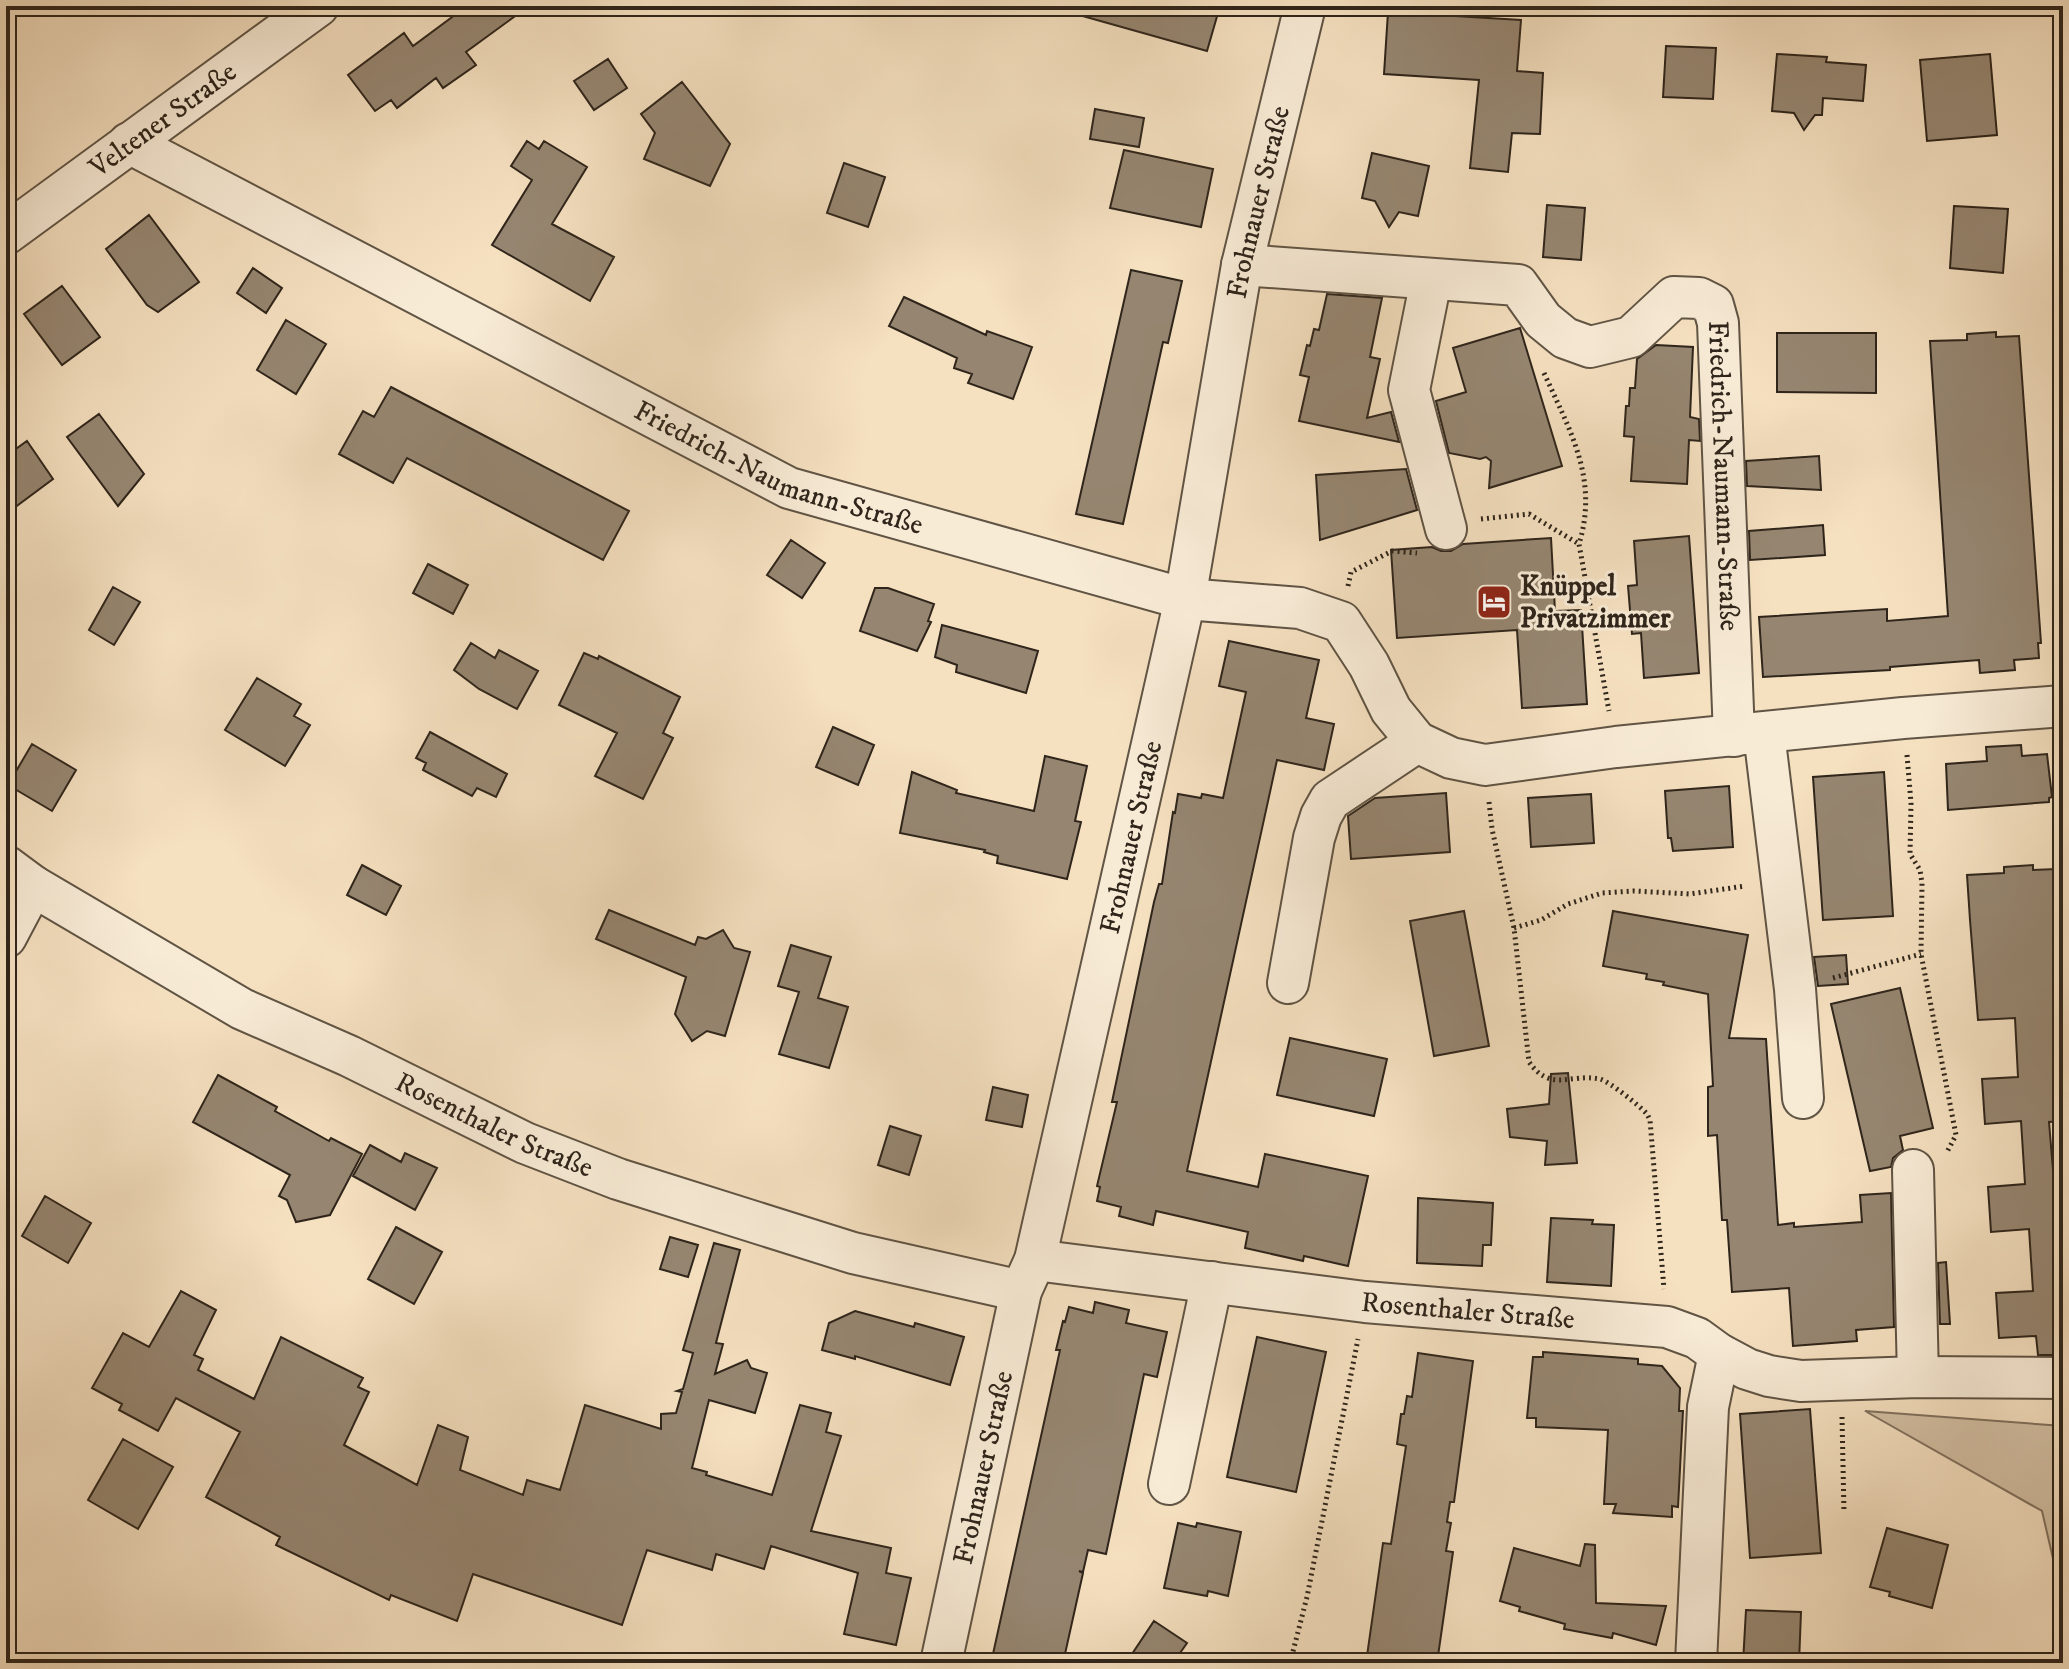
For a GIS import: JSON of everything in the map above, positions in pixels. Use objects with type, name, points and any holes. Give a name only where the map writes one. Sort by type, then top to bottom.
[{"type":"street","name":"Veltener Straße","points":[[6,234],[318,6]]},
{"type":"street","name":"Frohnauer Straße","points":[[941,1663],[1185,599],[1242,265],[1305,6]]},
{"type":"street","name":"Friedrich-Naumann-Straße","points":[[129,143],[789,488],[1185,599],[1300,608],[1341,622]]},
{"type":"street","name":"Friedrich-Naumann-Straße","points":[[1242,265],[1518,285],[1543,320],[1565,338],[1590,347],[1631,337],[1674,297],[1699,298],[1713,305],[1718,323],[1749,735],[1795,989],[1803,1098]]},
{"type":"street","points":[[1431,280],[1409,390],[1448,534]]},
{"type":"street","points":[[1341,622],[1369,665],[1391,710],[1417,742],[1451,758],[1485,765],[1616,747],[1903,718],[2063,706]]},
{"type":"street","points":[[1288,983],[1314,838],[1321,816],[1330,800],[1417,742]]},
{"type":"street","points":[[6,937],[20,876]]},
{"type":"street","name":"Rosenthaler Straße","points":[[20,876],[242,1009],[349,1056],[525,1143],[618,1179],[853,1253],[1028,1275],[1212,1282],[1365,1302],[1667,1327],[1697,1338],[1747,1369],[1801,1381],[1918,1377],[2063,1378]]},
{"type":"street","points":[[1913,1170],[1918,1377]]},
{"type":"street","points":[[1169,1484],[1212,1282]]},
{"type":"street","points":[[1696,1663],[1708,1407],[1719,1354]]},
{"type":"path","points":[[1543,371],[1584,471],[1587,518],[1579,544],[1616,747]]},
{"type":"path","points":[[1341,622],[1351,572],[1392,551],[1529,514],[1579,544]]},
{"type":"path","points":[[1908,762],[1910,854],[1920,870],[1922,883],[1921,954],[1956,1135]]},
{"type":"path","points":[[1485,765],[1492,829],[1514,928],[1529,1062],[1538,1074],[1551,1080],[1602,1080],[1642,1108],[1650,1120],[1667,1327]]},
{"type":"path","points":[[1514,928],[1541,920],[1568,904],[1602,893],[1690,894],[1746,886]]},
{"type":"path","points":[[1819,982],[1921,954]]},
{"type":"path","points":[[1290,1663],[1307,1597],[1365,1302]]},
{"type":"path","points":[[1842,1380],[1844,1512]]},
{"type":"shaded area","points":[[1865,1411],[2063,1426],[2063,1602],[2042,1511]]},
{"type":"building","points":[[467,6],[529,6],[466,52],[476,65],[443,88],[436,78],[397,108],[391,100],[375,111],[348,75],[404,33],[413,46]]},
{"type":"building","points":[[1080,6],[1220,6],[1207,51],[1079,15]]},
{"type":"building","points":[[1388,12],[1521,20],[1517,71],[1543,73],[1540,134],[1512,133],[1508,172],[1470,168],[1479,80],[1384,74]]},
{"type":"building","points":[[1666,46],[1716,48],[1713,99],[1663,97]]},
{"type":"building","points":[[1777,54],[1827,57],[1826,62],[1866,65],[1863,101],[1823,98],[1822,115],[1815,115],[1804,130],[1794,113],[1772,111]]},
{"type":"building","points":[[1990,54],[1997,135],[1927,141],[1920,60]]},
{"type":"building","points":[[608,59],[627,88],[594,110],[574,81]]},
{"type":"building","points":[[682,82],[730,144],[710,186],[644,159],[655,133],[641,114]]},
{"type":"building","points":[[1095,109],[1144,118],[1139,147],[1090,139]]},
{"type":"building","points":[[527,141],[539,149],[544,141],[587,167],[552,224],[614,257],[590,301],[492,245],[532,180],[511,166]]},
{"type":"building","points":[[1124,150],[1213,169],[1201,227],[1110,208]]},
{"type":"building","points":[[1372,153],[1429,166],[1418,216],[1399,212],[1389,227],[1375,201],[1362,198]]},
{"type":"building","points":[[844,163],[885,177],[868,227],[827,213]]},
{"type":"building","points":[[1547,205],[1585,208],[1581,260],[1543,257]]},
{"type":"building","points":[[1954,206],[2008,209],[2003,273],[1950,268]]},
{"type":"building","points":[[149,215],[199,282],[158,312],[147,305],[106,249]]},
{"type":"building","points":[[253,268],[282,288],[266,313],[237,293]]},
{"type":"building","points":[[1131,270],[1182,281],[1168,343],[1163,342],[1123,524],[1076,514]]},
{"type":"building","points":[[62,286],[100,337],[62,365],[24,314]]},
{"type":"building","points":[[1327,294],[1382,298],[1370,357],[1380,359],[1367,418],[1391,412],[1399,442],[1299,421],[1309,377],[1300,375],[1307,345],[1310,346],[1314,329],[1319,330]]},
{"type":"building","points":[[904,297],[986,335],[987,331],[1032,347],[1013,399],[968,383],[972,374],[954,368],[957,358],[889,326]]},
{"type":"building","points":[[286,320],[326,344],[296,394],[257,370]]},
{"type":"building","points":[[1520,328],[1562,466],[1489,488],[1491,461],[1486,457],[1480,459],[1449,453],[1436,401],[1466,392],[1453,348]]},
{"type":"building","points":[[1996,332],[1996,337],[2019,336],[2041,643],[2038,643],[2039,658],[2014,660],[2015,670],[1980,673],[1979,660],[1890,667],[1890,670],[1763,677],[1759,617],[1887,609],[1887,621],[1948,616],[1930,341],[1967,340],[1967,334]]},
{"type":"building","points":[[1777,333],[1876,333],[1876,393],[1777,392]]},
{"type":"building","points":[[1656,345],[1693,347],[1690,417],[1699,419],[1700,441],[1689,440],[1687,484],[1631,481],[1634,437],[1624,436],[1626,406],[1629,406],[1630,388],[1635,388],[1637,359]]},
{"type":"building","points":[[391,387],[629,511],[603,560],[407,458],[393,483],[339,454],[363,411],[374,417]]},
{"type":"building","points":[[99,414],[144,474],[118,506],[67,437]]},
{"type":"building","points":[[27,441],[53,479],[6,514],[6,456]]},
{"type":"building","points":[[1819,456],[1821,490],[1747,486],[1746,461]]},
{"type":"building","points":[[1406,469],[1417,510],[1320,540],[1316,475]]},
{"type":"building","points":[[1823,525],[1825,555],[1750,560],[1749,531]]},
{"type":"building","points":[[1689,536],[1699,673],[1644,678],[1641,633],[1632,634],[1628,586],[1637,585],[1634,541]]},
{"type":"building","points":[[1551,538],[1555,611],[1581,610],[1587,704],[1522,708],[1517,630],[1397,638],[1391,550],[1432,547],[1451,551],[1463,544]]},
{"type":"building","points":[[791,540],[825,563],[802,598],[767,575]]},
{"type":"building","points":[[428,564],[468,585],[453,614],[413,593]]},
{"type":"building","points":[[113,587],[140,602],[114,645],[89,630]]},
{"type":"building","points":[[875,588],[888,588],[934,604],[928,621],[931,622],[917,651],[860,631]]},
{"type":"building","points":[[942,625],[1038,651],[1026,693],[956,672],[957,665],[935,657]]},
{"type":"building","points":[[1229,641],[1319,660],[1306,718],[1334,724],[1324,770],[1277,760],[1187,1171],[1258,1187],[1265,1154],[1368,1176],[1348,1266],[1304,1256],[1303,1261],[1245,1248],[1248,1232],[1156,1211],[1153,1225],[1119,1216],[1121,1207],[1097,1201],[1100,1187],[1097,1186],[1117,1102],[1112,1102],[1154,902],[1159,884],[1162,884],[1178,794],[1223,798],[1246,692],[1219,686]]},
{"type":"building","points":[[471,643],[495,658],[499,650],[538,671],[517,709],[479,689],[454,670]]},
{"type":"building","points":[[584,653],[598,659],[599,656],[680,697],[663,733],[673,738],[643,799],[595,776],[617,733],[559,705]]},
{"type":"building","points":[[257,678],[301,704],[294,716],[310,725],[285,766],[225,730]]},
{"type":"building","points":[[833,727],[874,745],[858,785],[816,767]]},
{"type":"building","points":[[430,732],[507,774],[496,797],[477,788],[472,796],[423,770],[426,763],[416,758]]},
{"type":"building","points":[[32,744],[76,770],[52,811],[8,785]]},
{"type":"building","points":[[2021,745],[2022,756],[2047,754],[2052,797],[2049,802],[1948,810],[1946,764],[1987,761],[1986,747]]},
{"type":"building","points":[[1045,756],[1087,766],[1075,821],[1081,822],[1067,879],[997,863],[998,856],[985,850],[900,833],[912,772],[957,790],[956,793],[1034,811]]},
{"type":"building","points":[[1884,772],[1893,916],[1823,920],[1813,777]]},
{"type":"building","points":[[1729,786],[1733,847],[1673,851],[1671,838],[1668,838],[1665,791]]},
{"type":"building","points":[[1446,793],[1450,852],[1351,859],[1348,816],[1375,798]]},
{"type":"building","points":[[1591,794],[1594,843],[1531,847],[1528,798]]},
{"type":"building","points":[[362,865],[401,886],[386,915],[347,895]]},
{"type":"building","points":[[2033,865],[2033,870],[2056,869],[2063,960],[2063,1121],[2049,1122],[2054,1182],[2063,1181],[2063,1229],[2058,1229],[2063,1290],[2063,1355],[2038,1355],[2036,1336],[1999,1338],[1996,1293],[2033,1291],[2029,1229],[1991,1232],[1988,1187],[2025,1184],[2021,1121],[1985,1124],[1982,1079],[2018,1077],[2015,1018],[1978,1020],[1967,875],[2004,873],[2004,867]]},
{"type":"building","points":[[609,910],[695,945],[698,937],[706,939],[723,930],[734,948],[750,952],[725,1036],[707,1031],[692,1041],[675,1014],[686,977],[596,939]]},
{"type":"building","points":[[1464,911],[1489,1046],[1434,1056],[1410,921]]},
{"type":"building","points":[[1613,911],[1748,935],[1729,1038],[1766,1039],[1778,1225],[1794,1223],[1794,1227],[1862,1222],[1860,1195],[1891,1193],[1894,1327],[1856,1330],[1857,1341],[1793,1346],[1789,1288],[1732,1292],[1727,1220],[1722,1220],[1717,1135],[1708,1136],[1708,1087],[1713,1086],[1708,994],[1663,985],[1664,982],[1646,979],[1647,974],[1603,966]]},
{"type":"building","points":[[791,945],[831,957],[818,998],[848,1007],[829,1068],[779,1054],[799,992],[778,986]]},
{"type":"building","points":[[1846,955],[1848,984],[1818,986],[1814,957]]},
{"type":"building","points":[[1900,988],[1933,1128],[1900,1136],[1903,1150],[1893,1158],[1891,1167],[1870,1171],[1831,1004]]},
{"type":"building","points":[[1290,1038],[1387,1059],[1374,1116],[1277,1095]]},
{"type":"building","points":[[1568,1073],[1577,1163],[1545,1165],[1547,1141],[1510,1137],[1507,1109],[1549,1104],[1551,1074]]},
{"type":"building","points":[[218,1075],[277,1107],[275,1111],[329,1141],[331,1138],[362,1154],[330,1215],[296,1222],[287,1200],[279,1196],[290,1175],[193,1122]]},
{"type":"building","points":[[993,1087],[1028,1095],[1022,1127],[986,1120]]},
{"type":"building","points":[[890,1126],[921,1136],[909,1175],[878,1165]]},
{"type":"building","points":[[370,1145],[401,1162],[405,1153],[437,1168],[415,1210],[353,1176]]},
{"type":"building","points":[[45,1196],[91,1223],[68,1263],[22,1236]]},
{"type":"building","points":[[1418,1198],[1493,1203],[1491,1245],[1483,1245],[1482,1266],[1417,1263]]},
{"type":"building","points":[[1551,1218],[1593,1220],[1592,1224],[1614,1225],[1611,1286],[1547,1282]]},
{"type":"building","points":[[396,1227],[442,1252],[414,1304],[368,1279]]},
{"type":"building","points":[[670,1237],[698,1245],[688,1277],[660,1269]]},
{"type":"building","points":[[714,1243],[740,1250],[716,1343],[723,1344],[715,1374],[747,1360],[751,1368],[767,1373],[755,1413],[709,1400],[692,1468],[772,1495],[800,1405],[831,1413],[826,1432],[841,1436],[811,1531],[891,1548],[886,1573],[911,1578],[896,1645],[844,1634],[858,1573],[771,1546],[764,1569],[716,1554],[712,1570],[647,1550],[622,1625],[473,1574],[457,1621],[391,1595],[389,1600],[276,1545],[280,1537],[206,1497],[240,1432],[176,1398],[158,1431],[119,1410],[122,1404],[92,1388],[123,1333],[149,1347],[181,1291],[216,1310],[194,1355],[203,1359],[198,1370],[254,1399],[281,1337],[363,1378],[358,1387],[369,1392],[344,1445],[417,1485],[438,1425],[468,1437],[460,1470],[523,1495],[527,1480],[560,1490],[585,1405],[661,1429],[661,1414],[676,1413],[682,1392],[677,1391],[683,1389],[693,1353],[683,1350]]},
{"type":"building","points":[[1946,1262],[1950,1324],[1940,1324],[1938,1263]]},
{"type":"building","points":[[1095,1302],[1129,1310],[1126,1323],[1167,1332],[1157,1377],[1144,1374],[1106,1554],[1088,1550],[1083,1572],[1079,1571],[1083,1573],[1063,1663],[991,1663],[1060,1350],[1056,1350],[1063,1321],[1069,1307],[1093,1313]]},
{"type":"building","points":[[855,1311],[964,1337],[950,1385],[855,1356],[855,1359],[822,1350],[829,1323]]},
{"type":"building","points":[[1257,1337],[1326,1352],[1296,1492],[1227,1477]]},
{"type":"building","points":[[1543,1352],[1638,1359],[1638,1364],[1662,1366],[1680,1388],[1679,1411],[1683,1411],[1678,1507],[1672,1506],[1672,1517],[1613,1513],[1616,1504],[1604,1504],[1608,1430],[1536,1427],[1536,1418],[1527,1418],[1533,1357],[1543,1357]]},
{"type":"building","points":[[1418,1353],[1473,1361],[1454,1502],[1450,1502],[1447,1522],[1451,1523],[1446,1551],[1453,1552],[1437,1663],[1366,1663],[1383,1543],[1391,1544],[1406,1446],[1397,1444],[1401,1414],[1404,1414],[1407,1396],[1412,1397]]},
{"type":"building","points":[[1810,1409],[1821,1553],[1750,1558],[1740,1414]]},
{"type":"building","points":[[123,1439],[173,1467],[138,1529],[88,1500]]},
{"type":"building","points":[[1178,1523],[1196,1527],[1197,1523],[1241,1532],[1228,1596],[1208,1591],[1207,1596],[1164,1588]]},
{"type":"building","points":[[1887,1528],[1948,1545],[1932,1608],[1889,1596],[1890,1592],[1870,1587]]},
{"type":"building","points":[[1585,1544],[1595,1545],[1596,1603],[1666,1606],[1656,1645],[1613,1633],[1612,1638],[1564,1629],[1565,1624],[1519,1611],[1520,1607],[1500,1601],[1514,1548],[1580,1566]]},
{"type":"building","points":[[1746,1610],[1801,1612],[1799,1663],[1743,1663]]},
{"type":"building","points":[[1154,1621],[1187,1643],[1173,1663],[1126,1663]]},
{"type":"place","name":"Knüppel Privatzimmer","points":[[1494,602]]}]
